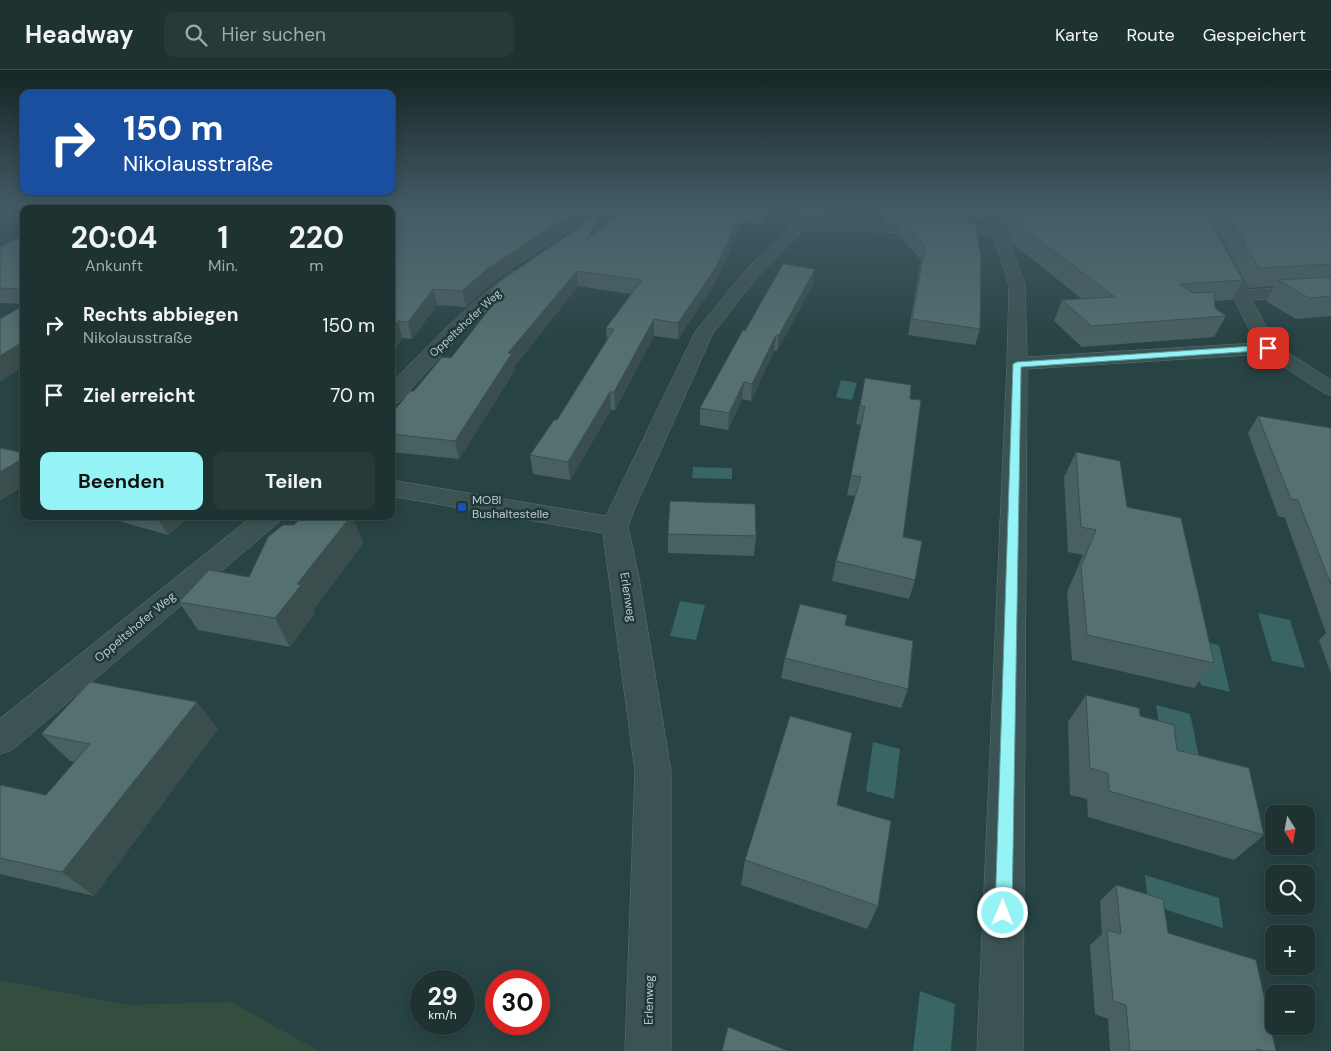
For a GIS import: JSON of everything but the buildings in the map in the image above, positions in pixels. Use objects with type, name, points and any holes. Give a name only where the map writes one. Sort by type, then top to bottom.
[{"type":"street","points":[[395,489],[615,526],[620,510],[704,332],[752,273],[774,252]]},
{"type":"street","points":[[1000,1051],[1017,364],[1017,285],[1006,252]]},
{"type":"street","points":[[1219,252],[1268,348],[1331,389]]},
{"type":"street","name":"Oppeltshofer Weg","points":[[395,393],[444,339],[497,290],[532,266]]},
{"type":"street","points":[[1242,296],[1331,289]]},
{"type":"street","points":[[1017,364],[1268,348]]},
{"type":"street","name":"Oppeltshofer Weg","points":[[0,739],[265,520]]},
{"type":"street","name":"Erlenweg","points":[[615,526],[625,578],[653,771],[648,1051]]},
{"type":"green space","points":[[0,980],[127,1005],[232,1002],[319,1051],[0,1051]]},
{"type":"water","points":[[841,380],[857,383],[852,400],[836,397]]},
{"type":"water","points":[[693,467],[732,468],[732,479],[692,478]]},
{"type":"water","points":[[680,601],[705,605],[696,640],[670,636]]},
{"type":"water","points":[[1258,613],[1290,620],[1305,668],[1272,661]]},
{"type":"water","points":[[1192,639],[1219,645],[1230,692],[1201,685]]},
{"type":"water","points":[[1156,705],[1190,714],[1203,775],[1166,766]]},
{"type":"water","points":[[873,742],[900,749],[894,799],[866,791]]},
{"type":"water","points":[[1145,875],[1219,898],[1223,928],[1148,904]]},
{"type":"water","points":[[920,991],[955,1004],[951,1051],[913,1051]]},
{"type":"place","name":"MOBI Bushaltestelle","points":[[462,507]]},
{"type":"route","points":[[1003,913],[1017,364],[1268,348]]}]
